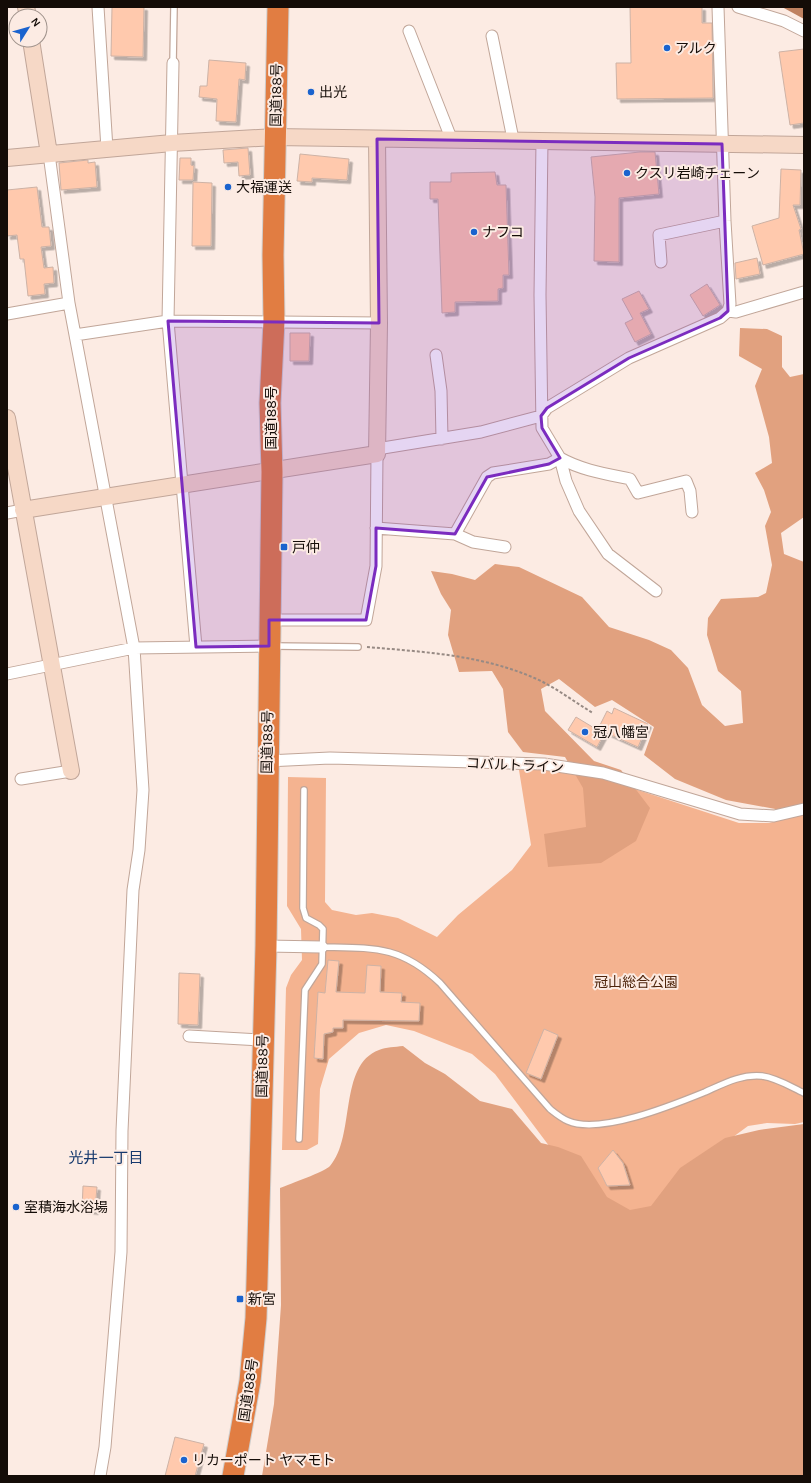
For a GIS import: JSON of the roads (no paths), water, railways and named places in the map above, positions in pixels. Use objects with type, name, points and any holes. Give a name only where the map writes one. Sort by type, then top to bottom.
[{"type":"highway","name":"国道188号","points":[[233,1476],[250,1381],[256,1318],[262,1040],[266,946],[267,761],[272,472],[270,403],[274,321],[275,137],[278,7]]},
{"type":"street","points":[[98,7],[107,149]]},
{"type":"street","points":[[7,514],[24,510],[272,472],[377,454],[383,448],[481,432],[541,416],[548,408],[629,358],[720,318],[728,311],[730,304],[725,221],[718,7]]},
{"type":"street","points":[[738,7],[784,21],[804,31]]},
{"type":"street","points":[[409,31],[451,138]]},
{"type":"street","points":[[492,36],[513,139]]},
{"type":"street","points":[[32,48],[49,154],[69,303],[134,648],[143,790],[139,850],[133,890],[122,1130],[121,1252],[105,1447],[100,1476]]},
{"type":"street","points":[[173,63],[168,321],[181,486],[196,646]]},
{"type":"street","points":[[7,158],[172,143],[275,137],[378,139],[451,138],[804,145]]},
{"type":"street","points":[[269,620],[366,620],[376,566],[378,139]]},
{"type":"street","points":[[542,141],[542,428],[560,458],[566,481],[579,511],[608,554],[656,591]]},
{"type":"street","points":[[661,262],[659,235],[725,221]]},
{"type":"street","points":[[728,311],[736,312],[804,292]]},
{"type":"street","points":[[7,314],[69,303]]},
{"type":"street","points":[[75,335],[168,321],[378,323]]},
{"type":"street","points":[[436,355],[441,391],[442,439]]},
{"type":"street","points":[[7,418],[71,771],[21,779]]},
{"type":"street","points":[[560,458],[569,463],[594,471],[630,479],[638,493],[686,481],[690,491],[692,512]]},
{"type":"street","points":[[455,534],[487,477],[493,473],[549,464],[560,458]]},
{"type":"street","points":[[376,528],[455,534],[473,542],[505,547]]},
{"type":"street","points":[[7,674],[134,648],[269,646]]},
{"type":"street","name":"コバルトライン","points":[[267,761],[330,758],[544,764],[603,773],[740,814],[774,816],[804,809]]},
{"type":"street","points":[[266,946],[322,947]]},
{"type":"street","points":[[189,1036],[262,1040]]},
{"type":"lane","points":[[173,63],[174,7]]},
{"type":"lane","points":[[269,646],[358,647]]},
{"type":"lane","points":[[299,1139],[306,990],[322,964],[323,929],[306,918],[303,908],[304,790]]},
{"type":"lane","points":[[322,947],[375,948],[409,958],[426,970],[440,983],[550,1109],[568,1121],[586,1124],[616,1122],[653,1112],[740,1076],[762,1076],[773,1078],[804,1093]]},
{"type":"place","name":"アルク","points":[[667,48]]},
{"type":"place","name":"出光","points":[[311,92]]},
{"type":"place","name":"クスリ岩崎チェーン","points":[[627,173]]},
{"type":"place","name":"大福運送","points":[[228,187]]},
{"type":"place","name":"ナフコ","points":[[474,232]]},
{"type":"place","name":"戸仲","points":[[284,547]]},
{"type":"place","name":"冠八幡宮","points":[[585,732]]},
{"type":"place","name":"室積海水浴場","points":[[16,1207]]},
{"type":"place","name":"新宮","points":[[240,1299]]},
{"type":"place","name":"リカーポート ヤマモト","points":[[184,1460]]},
{"type":"district","name":"光井一丁目","points":[[106,1158]]},
{"type":"park label","name":"冠山総合公園","points":[[636,982]]}]
